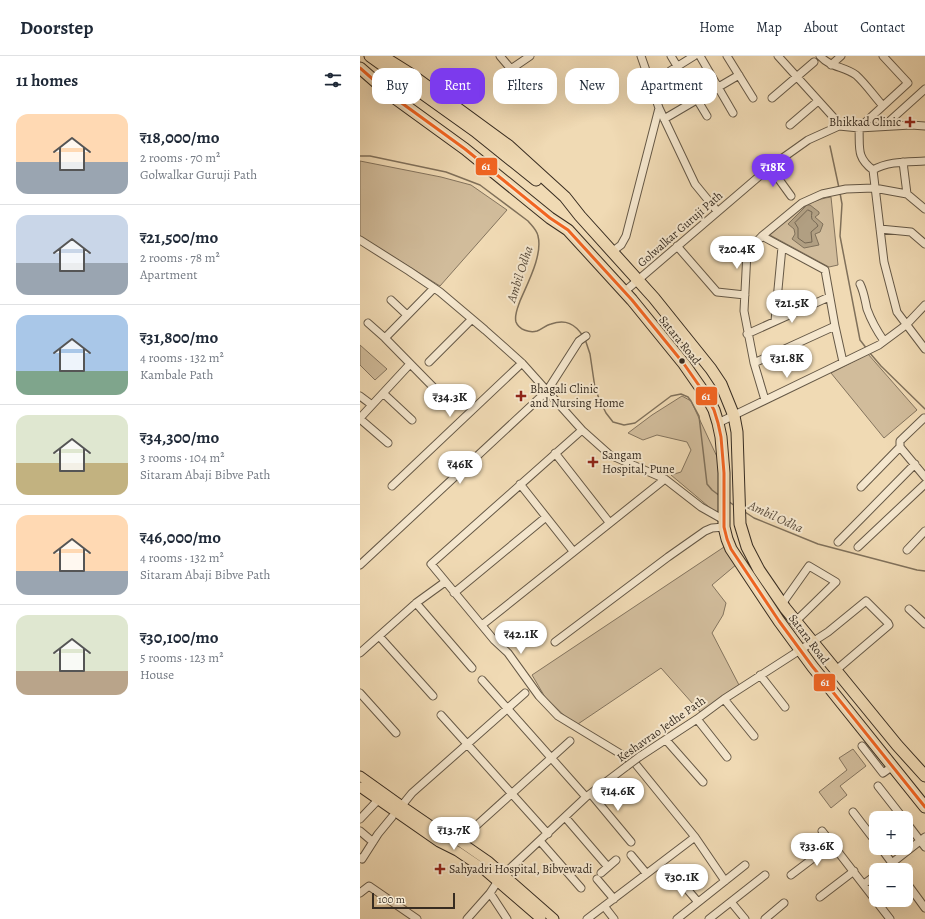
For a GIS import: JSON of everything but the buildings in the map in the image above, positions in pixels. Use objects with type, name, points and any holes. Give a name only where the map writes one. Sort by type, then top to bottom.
[{"type":"highway","points":[[370,56],[475,131],[580,216]]},
{"type":"highway","name":"Satara Road","points":[[382,56],[409,73],[509,146],[565,197],[580,216],[654,298],[711,369],[721,384],[734,416],[737,439],[740,524],[747,547],[759,570],[782,604],[812,642],[897,745],[925,776]]},
{"type":"highway","points":[[360,60],[554,212],[568,230]]},
{"type":"highway","name":"Satara Road","points":[[360,68],[392,96],[465,149],[550,218],[568,230],[669,344],[692,375],[714,410],[718,423],[722,453],[724,520],[727,539],[737,560],[800,650],[925,806]]},
{"type":"main road","points":[[360,776],[397,812],[462,843],[488,861],[501,878],[541,919]]},
{"type":"main road","points":[[360,787],[439,842],[457,851],[501,878],[554,919]]},
{"type":"street","points":[[500,56],[511,69],[530,56]]},
{"type":"street","points":[[641,56],[659,108],[695,184],[717,211]]},
{"type":"street","points":[[672,56],[677,66]]},
{"type":"street","points":[[674,68],[694,56]]},
{"type":"street","points":[[700,56],[733,113]]},
{"type":"street","points":[[727,56],[753,98]]},
{"type":"street","points":[[778,56],[839,126],[859,128],[911,125],[925,126]]},
{"type":"street","points":[[820,56],[824,61],[831,65],[848,71],[856,76],[882,106]]},
{"type":"street","points":[[831,65],[841,56]]},
{"type":"street","points":[[873,170],[864,164],[860,157],[859,128],[908,84],[883,56]]},
{"type":"street","points":[[772,98],[814,62]]},
{"type":"street","points":[[718,87],[739,75]]},
{"type":"street","points":[[884,126],[925,89]]},
{"type":"street","points":[[790,125],[818,101]]},
{"type":"street","points":[[664,119],[689,104]]},
{"type":"street","points":[[700,104],[707,116]]},
{"type":"street","points":[[613,251],[621,245],[626,236],[659,108]]},
{"type":"street","name":"Golwalkar Guruji Path","points":[[624,292],[770,167],[808,140],[839,126]]},
{"type":"street","points":[[873,170],[881,165],[925,161]]},
{"type":"street","points":[[903,162],[907,194]]},
{"type":"street","points":[[770,167],[791,196]]},
{"type":"street","points":[[873,170],[884,262],[897,312],[925,349]]},
{"type":"street","points":[[765,400],[747,334],[744,311],[747,252],[762,236],[802,203],[822,194],[846,189],[874,188],[907,194],[925,209]]},
{"type":"street","points":[[880,229],[911,232],[925,244]]},
{"type":"street","points":[[762,236],[825,270],[829,297],[843,362]]},
{"type":"street","points":[[360,240],[434,288],[472,319],[522,363],[582,430],[610,455],[665,479],[700,507],[724,520],[705,531],[668,557],[555,642]]},
{"type":"street","points":[[677,246],[717,292],[745,295]]},
{"type":"street","points":[[775,321],[782,247]]},
{"type":"street","points":[[860,284],[873,323],[884,341]]},
{"type":"street","points":[[385,338],[434,288]]},
{"type":"street","points":[[747,334],[829,297]]},
{"type":"street","points":[[390,300],[407,315]]},
{"type":"street","points":[[718,423],[872,348],[884,341],[906,324],[925,306]]},
{"type":"street","points":[[429,362],[472,319]]},
{"type":"street","points":[[368,323],[385,338],[438,392]]},
{"type":"street","points":[[754,363],[835,326]]},
{"type":"street","points":[[360,565],[547,391],[579,341],[586,336]]},
{"type":"street","points":[[392,486],[522,363]]},
{"type":"street","points":[[388,443],[360,418],[410,364]]},
{"type":"street","points":[[383,393],[412,420]]},
{"type":"street","points":[[360,396],[372,405]]},
{"type":"street","points":[[924,418],[900,441],[900,447],[925,477]]},
{"type":"street","points":[[582,430],[431,564],[494,640],[508,653],[539,696],[558,716],[634,762],[695,836],[725,881]]},
{"type":"street","points":[[861,487],[900,447]]},
{"type":"street","points":[[555,453],[609,522]]},
{"type":"street","points":[[838,542],[915,464]]},
{"type":"street","points":[[482,625],[609,522],[665,479]]},
{"type":"street","points":[[520,484],[573,551]]},
{"type":"street","points":[[858,547],[925,484]]},
{"type":"street","points":[[454,593],[546,517]]},
{"type":"street","points":[[907,550],[925,531]]},
{"type":"street","points":[[782,604],[809,566],[836,582],[796,621]]},
{"type":"street","points":[[360,653],[416,602],[445,582]]},
{"type":"street","name":"Keshavrao Jedhe Path","points":[[467,919],[490,894],[501,878],[565,817],[638,757],[666,740],[760,675],[828,632],[865,601],[867,601],[888,623],[888,626],[836,671]]},
{"type":"street","points":[[416,602],[472,668]]},
{"type":"street","points":[[909,610],[924,623]]},
{"type":"street","points":[[379,636],[433,696]]},
{"type":"street","points":[[760,675],[785,707]]},
{"type":"street","points":[[482,680],[551,759],[589,796],[631,842]]},
{"type":"street","points":[[360,693],[396,733]]},
{"type":"street","points":[[361,859],[412,793],[525,693]]},
{"type":"street","points":[[724,699],[754,736]]},
{"type":"street","points":[[440,715],[548,834]]},
{"type":"street","points":[[697,719],[727,757]]},
{"type":"street","points":[[666,740],[703,782]]},
{"type":"street","points":[[462,843],[467,834],[570,741]]},
{"type":"street","points":[[862,746],[883,773],[893,766]]},
{"type":"street","points":[[878,786],[898,811]]},
{"type":"street","points":[[360,819],[378,800]]},
{"type":"street","points":[[853,812],[869,833]]},
{"type":"street","points":[[565,817],[608,867]]},
{"type":"street","points":[[913,829],[922,839],[925,847]]},
{"type":"street","points":[[360,831],[373,842]]},
{"type":"street","points":[[822,831],[890,919]]},
{"type":"street","points":[[587,919],[695,836]]},
{"type":"street","points":[[886,855],[892,863],[922,839]]},
{"type":"street","points":[[540,841],[581,888]]},
{"type":"street","points":[[791,876],[832,844]]},
{"type":"street","points":[[631,855],[646,874]]},
{"type":"street","points":[[614,898],[599,876],[616,860]]},
{"type":"street","points":[[677,919],[745,865]]},
{"type":"street","points":[[820,897],[854,872]]},
{"type":"street","points":[[710,919],[765,875]]},
{"type":"street","points":[[864,884],[869,880]]},
{"type":"street","points":[[681,882],[698,902]]},
{"type":"street","points":[[360,893],[369,886],[417,919]]},
{"type":"street","points":[[913,892],[925,908]]},
{"type":"street","points":[[490,894],[507,919]]},
{"type":"street","points":[[731,902],[745,919]]},
{"type":"street","points":[[765,919],[784,903]]},
{"type":"street","points":[[604,906],[614,919]]},
{"type":"shaded area","points":[[360,161],[441,177],[471,185],[507,210],[440,286],[360,236]]},
{"type":"shaded area","points":[[831,197],[838,265],[829,267],[770,235],[791,216],[805,206],[821,199]]},
{"type":"shaded area","points":[[360,345],[387,369],[375,380],[360,365]]},
{"type":"shaded area","points":[[868,354],[917,410],[884,438],[831,373]]},
{"type":"shaded area","points":[[682,396],[691,401],[719,461],[720,512],[715,512],[671,475],[681,472],[691,450],[687,442],[657,435],[643,440],[628,433],[652,415]]},
{"type":"shaded area","points":[[724,547],[737,564],[712,585],[726,603],[723,615],[712,633],[739,685],[701,713],[661,668],[575,726],[545,697],[532,675]]},
{"type":"shaded area","points":[[853,749],[866,766],[840,786],[847,795],[831,808],[819,792],[847,770],[839,758]]},
{"type":"water","points":[[807,205],[810,205],[819,212],[819,214],[815,217],[823,224],[820,232],[815,234],[819,245],[804,248],[792,239],[795,234],[794,229],[788,224]]},
{"type":"waterway","points":[[830,146],[839,188]]},
{"type":"waterway","name":"Ambil Odha","points":[[360,156],[370,156],[446,172],[480,185],[528,221],[537,234],[539,244],[534,269],[517,308],[517,325],[522,329],[531,332],[537,331],[547,325],[566,322],[577,328],[583,336]]},
{"type":"waterway","points":[[840,193],[842,204],[840,236],[860,340],[867,349]]},
{"type":"waterway","name":"Ambil Odha","points":[[585,339],[590,354],[595,388],[606,413],[613,422],[624,425],[635,423],[671,396],[681,394],[688,397],[699,416],[707,484],[720,496]]},
{"type":"waterway","points":[[869,352],[881,366],[925,409]]},
{"type":"waterway","name":"Ambil Odha","points":[[728,501],[735,506]]},
{"type":"waterway","name":"Ambil Odha","points":[[745,512],[754,518],[818,544],[925,571]]},
{"type":"transit line","name":"61","points":[[360,68],[392,96],[465,149],[550,218],[568,230],[632,300],[684,364],[707,397],[714,410],[718,423],[721,437],[724,473],[724,527],[731,549],[779,621],[812,666],[925,807]]},
{"type":"place","name":"Bhikkad Clinic","points":[[910,122]]},
{"type":"place","name":"Bhagali Clinic and Nursing Home","points":[[521,396]]},
{"type":"place","name":"Sangam Hospital, Pune","points":[[593,462]]},
{"type":"place","name":"Sahyadri Hospital, Bibvewadi","points":[[440,869]]}]
